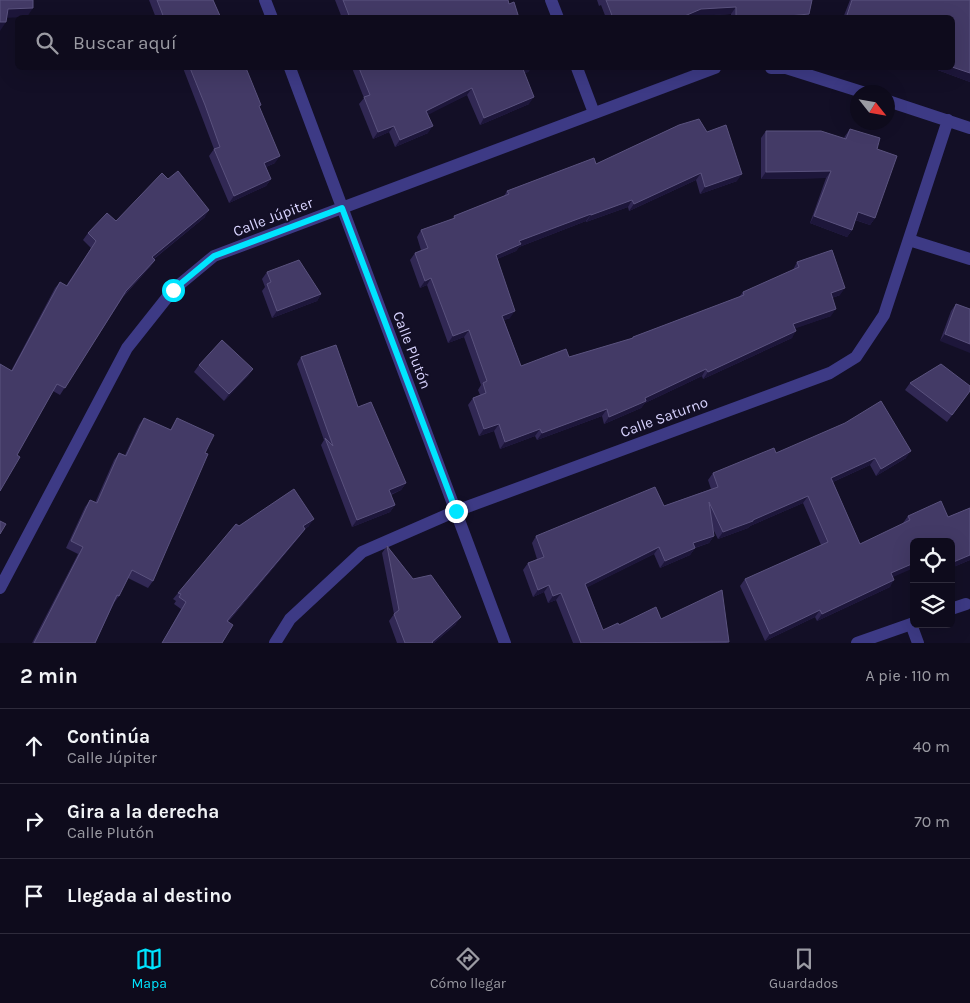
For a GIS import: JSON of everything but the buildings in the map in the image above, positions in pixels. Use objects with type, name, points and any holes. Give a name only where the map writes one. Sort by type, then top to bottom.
[{"type":"street","points":[[265,0],[271,15]]},
{"type":"street","points":[[551,0],[557,15]]},
{"type":"street","name":"Calle Plutón","points":[[291,70],[505,643]]},
{"type":"street","points":[[578,70],[594,113]]},
{"type":"street","name":"Calle Júpiter","points":[[0,588],[128,348],[173,290],[214,256],[710,70]]},
{"type":"street","points":[[792,70],[850,88]]},
{"type":"street","points":[[895,103],[970,128]]},
{"type":"street","name":"Calle Saturno","points":[[274,643],[290,618],[362,552],[456,511],[830,374],[856,357],[884,315],[948,120]]},
{"type":"street","points":[[908,240],[970,259]]},
{"type":"street","points":[[955,608],[966,604]]},
{"type":"street","points":[[857,643],[910,624]]},
{"type":"street","points":[[914,628],[918,643]]},
{"type":"route","points":[[173,290],[214,256],[342,208],[456,511]]}]
